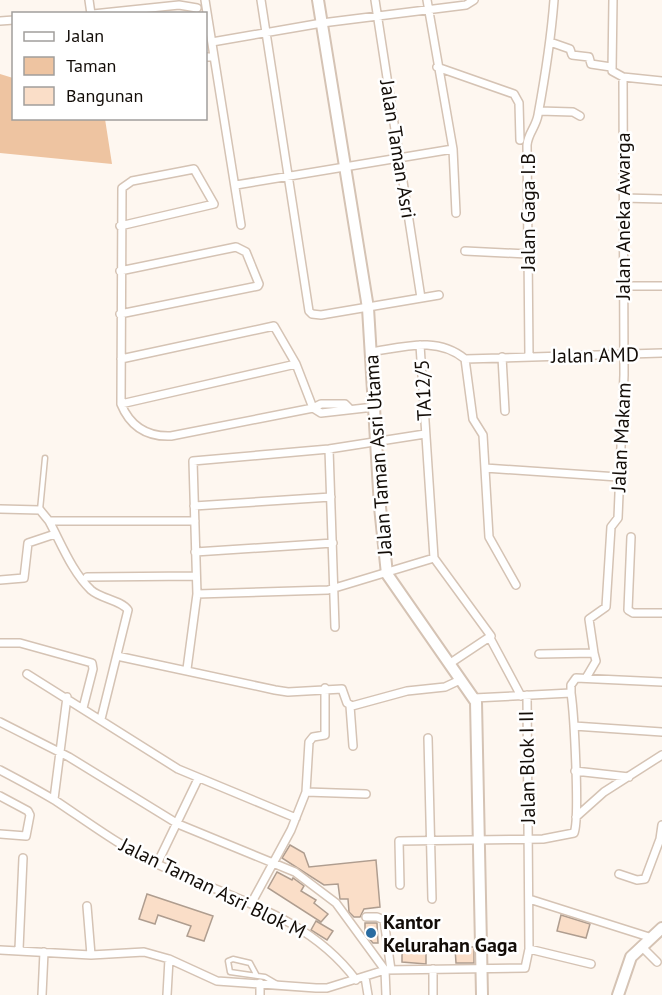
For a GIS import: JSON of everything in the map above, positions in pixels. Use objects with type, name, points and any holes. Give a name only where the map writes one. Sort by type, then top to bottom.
[{"type":"street","points":[[205,0],[242,225]]},
{"type":"street","points":[[261,0],[312,315],[439,295]]},
{"type":"street","name":"Jalan Taman Asri Utama","points":[[318,0],[343,166],[368,308],[383,575],[474,698]]},
{"type":"street","name":"Jalan Taman Asri","points":[[375,0],[421,298]]},
{"type":"street","points":[[427,0],[437,68],[453,148],[456,213]]},
{"type":"street","points":[[212,42],[322,23],[429,11],[471,4],[474,0]]},
{"type":"street","name":"Jalan Gaga I.B","points":[[529,356],[527,145],[529,133],[535,125],[539,111],[554,0]]},
{"type":"street","points":[[613,0],[612,71],[622,77],[662,81]]},
{"type":"street","points":[[111,12],[179,5],[197,8]]},
{"type":"street","points":[[550,42],[570,49],[572,55],[589,57],[591,64],[611,66]]},
{"type":"street","points":[[437,68],[514,94],[519,103],[520,140]]},
{"type":"street","name":"Jalan Aneka Awarga","points":[[622,77],[624,354]]},
{"type":"street","points":[[539,111],[573,112],[580,116]]},
{"type":"street","points":[[236,185],[453,148]]},
{"type":"street","points":[[120,226],[214,204],[194,169],[132,181],[126,183],[121,192],[120,226],[121,404],[126,416],[135,426],[162,436],[312,408],[321,413],[345,411],[349,408],[374,407]]},
{"type":"street","points":[[624,198],[662,199]]},
{"type":"street","points":[[120,271],[236,247],[246,252],[259,284],[120,314]]},
{"type":"street","points":[[465,251],[527,254]]},
{"type":"street","points":[[624,286],[662,286]]},
{"type":"street","points":[[121,359],[272,326],[277,328],[296,364],[312,408]]},
{"type":"street","points":[[371,352],[420,345],[447,346],[465,359],[473,420],[483,435],[489,537],[516,585]]},
{"type":"street","name":"TA12/5","points":[[420,345],[434,558]]},
{"type":"street","name":"Jalan AMD","points":[[465,359],[662,353]]},
{"type":"street","name":"Jalan Makam","points":[[594,653],[589,619],[606,607],[611,527],[617,520],[624,354]]},
{"type":"street","points":[[502,357],[505,411]]},
{"type":"street","points":[[121,404],[296,364]]},
{"type":"street","points":[[187,669],[197,594],[191,464],[196,459],[329,449],[376,436],[425,434]]},
{"type":"street","points":[[329,449],[336,627]]},
{"type":"street","points":[[485,468],[618,477]]},
{"type":"street","points":[[194,506],[331,497]]},
{"type":"street","points":[[0,509],[40,510],[92,590],[105,599],[125,606],[128,610],[101,719]]},
{"type":"street","points":[[49,521],[195,521]]},
{"type":"street","points":[[0,580],[24,578],[28,543],[55,534]]},
{"type":"street","points":[[631,537],[628,610],[633,613],[662,613]]},
{"type":"street","points":[[195,552],[333,543]]},
{"type":"street","points":[[197,594],[328,590],[434,558],[490,636],[524,695]]},
{"type":"street","points":[[87,577],[196,576]]},
{"type":"street","points":[[449,664],[490,636]]},
{"type":"street","points":[[0,643],[20,643],[92,663],[93,669],[83,708]]},
{"type":"street","points":[[539,654],[594,653],[596,661],[586,678]]},
{"type":"street","points":[[117,656],[288,692],[342,688],[350,706],[353,746]]},
{"type":"street","points":[[27,674],[198,780],[296,818]]},
{"type":"street","points":[[400,885],[399,841],[528,839],[574,833],[576,817],[571,693],[573,680],[586,678],[662,682]]},
{"type":"street","points":[[350,706],[407,691],[446,687],[460,680]]},
{"type":"street","points":[[252,902],[296,818],[306,792],[309,742],[313,737],[325,735],[325,688]]},
{"type":"street","points":[[482,995],[474,698],[571,693]]},
{"type":"street","name":"Jalan Blok I II","points":[[482,970],[522,969],[528,966],[529,899],[524,695]]},
{"type":"street","points":[[54,800],[67,697]]},
{"type":"street","points":[[0,722],[61,753],[178,824],[295,872],[336,903],[388,970]]},
{"type":"street","points":[[574,726],[662,732]]},
{"type":"street","points":[[428,738],[432,899]]},
{"type":"street","points":[[576,817],[604,792],[662,755]]},
{"type":"street","name":"Jalan Taman Asri Blok M","points":[[0,770],[54,800],[120,844],[157,864],[252,902],[312,935],[325,945],[356,980]]},
{"type":"street","points":[[575,771],[629,777]]},
{"type":"street","points":[[157,864],[198,780]]},
{"type":"street","points":[[306,792],[366,795]]},
{"type":"street","points":[[0,796],[30,813],[28,832],[23,836],[0,834]]},
{"type":"street","points":[[619,874],[637,880],[645,879],[661,839],[662,825]]},
{"type":"street","points":[[19,949],[23,858]]},
{"type":"street","points":[[529,899],[645,942],[657,962]]},
{"type":"street","points":[[87,906],[91,955]]},
{"type":"street","points":[[366,917],[378,917],[384,920],[388,970],[386,995]]},
{"type":"street","points":[[618,995],[631,957],[662,928]]},
{"type":"street","points":[[0,950],[19,949],[91,955],[144,952],[169,959],[217,981],[258,979],[316,992],[388,970],[482,970]]},
{"type":"street","points":[[529,949],[591,964]]},
{"type":"street","points":[[42,995],[44,952]]},
{"type":"street","points":[[167,995],[169,959]]},
{"type":"street","points":[[433,969],[433,995]]},
{"type":"street","points":[[365,977],[368,995]]},
{"type":"street","points":[[258,979],[260,995]]},
{"type":"lane","points":[[40,510],[45,458]]},
{"type":"lane","points":[[233,959],[250,963],[258,979],[230,972],[228,961],[233,959]]},
{"type":"green space","points":[[0,74],[12,78],[12,120],[105,120],[112,164],[0,153]]},
{"type":"building","points":[[290,845],[304,853],[309,867],[376,860],[380,907],[364,909],[360,917],[354,917],[349,912],[348,899],[340,899],[338,884],[324,885],[282,858]]},
{"type":"building","points":[[277,872],[292,880],[293,878],[304,886],[301,891],[316,900],[314,903],[328,914],[321,922],[268,888]]},
{"type":"building","points":[[147,894],[213,916],[204,941],[187,936],[191,926],[158,915],[155,924],[139,919]]},
{"type":"building","points":[[561,915],[590,924],[586,938],[557,931]]},
{"type":"building","points":[[316,921],[333,931],[327,940],[311,930]]},
{"type":"building","name":"Kantor Kelurahan Gaga","points":[[365,923],[377,923],[378,943],[373,943],[365,934]]},
{"type":"building","points":[[474,947],[474,963],[456,963],[455,948]]},
{"type":"building","points":[[402,951],[426,951],[426,964],[402,962]]},
{"type":"place","name":"Kantor Kelurahan Gaga","points":[[371,933]]}]
